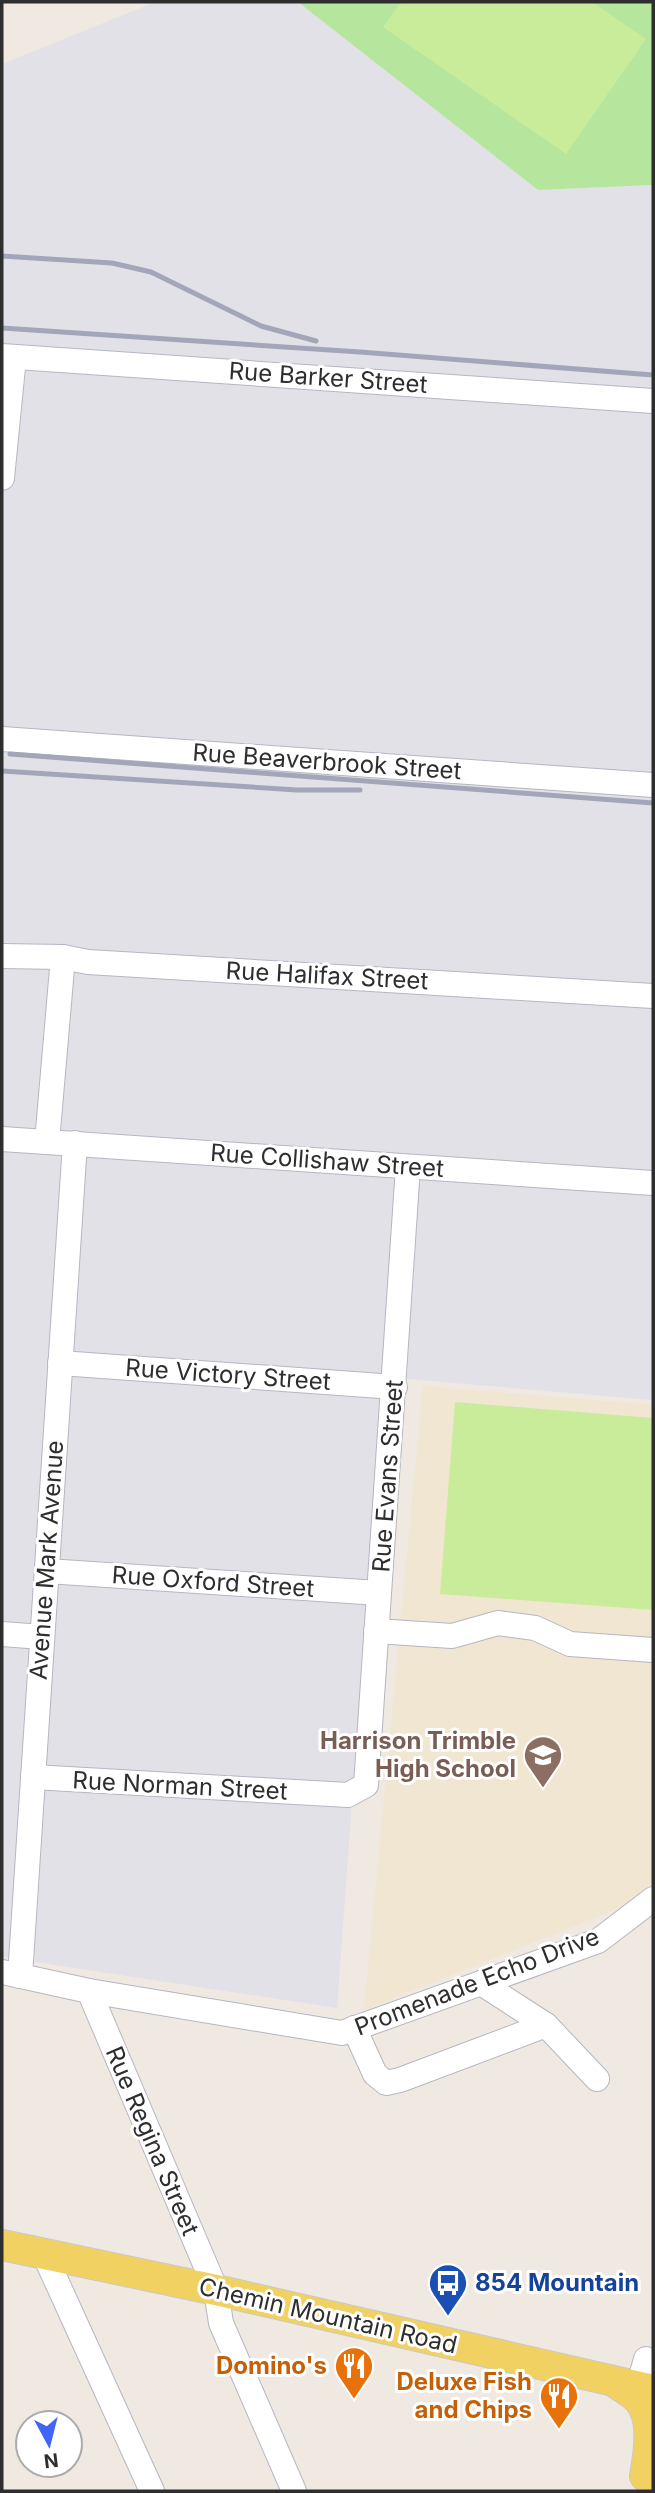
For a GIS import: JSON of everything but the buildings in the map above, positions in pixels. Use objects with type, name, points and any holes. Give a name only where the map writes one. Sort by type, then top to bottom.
[{"type":"main road","name":"Chemin Mountain Road","points":[[2,2245],[638,2379]]},
{"type":"main road","points":[[638,2379],[638,2399],[651,2431],[646,2480]]},
{"type":"street","name":"Rue Barker Street","points":[[8,356],[653,401]]},
{"type":"street","points":[[2,478],[8,356]]},
{"type":"street","name":"Rue Beaverbrook Street","points":[[2,739],[653,785]]},
{"type":"street","name":"Rue Halifax Street","points":[[2,956],[63,957],[88,962],[653,996]]},
{"type":"street","points":[[47,1142],[63,957]]},
{"type":"street","name":"Rue Collishaw Street","points":[[2,1139],[653,1183]]},
{"type":"street","name":"Avenue Mark Avenue","points":[[11,1974],[33,1777],[75,1143]]},
{"type":"street","name":"Rue Evans Street","points":[[366,1785],[408,1167]]},
{"type":"street","name":"Rue Victory Street","points":[[60,1363],[395,1387]]},
{"type":"street","name":"Rue Oxford Street","points":[[47,1571],[379,1593]]},
{"type":"street","points":[[376,1631],[452,1636],[498,1623],[536,1628],[569,1644],[653,1650]]},
{"type":"street","points":[[2,1634],[43,1637]]},
{"type":"street","name":"Rue Norman Street","points":[[33,1777],[348,1795],[366,1785]]},
{"type":"street","name":"Promenade Echo Drive","points":[[11,1974],[89,1991],[342,2033],[598,1941],[653,1901]]},
{"type":"street","points":[[481,1983],[546,2025],[597,2078]]},
{"type":"street","name":"Rue Regina Street","points":[[89,1991],[216,2291],[221,2323],[294,2491]]},
{"type":"street","points":[[354,2028],[374,2074],[386,2082],[400,2080],[546,2025]]},
{"type":"street","points":[[44,2254],[152,2491]]},
{"type":"shaded area","points":[[155,2],[298,2],[538,190],[653,185],[653,1400],[383,1377],[337,2008],[2,1957],[2,64]]},
{"type":"shaded area","points":[[423,1386],[653,1405],[653,1881],[622,1907],[364,2010]]},
{"type":"green space","points":[[298,2],[653,2],[653,185],[538,190]]},
{"type":"green space","points":[[401,2],[592,2],[646,39],[566,154],[383,27]]},
{"type":"green space","points":[[455,1402],[653,1418],[653,1610],[440,1594]]},
{"type":"railway","points":[[2,256],[112,263],[151,272],[261,326],[316,341]]},
{"type":"railway","points":[[2,328],[653,375]]},
{"type":"railway","points":[[10,754],[653,803]]},
{"type":"railway","points":[[2,771],[297,790],[360,790]]},
{"type":"place","name":"Harrison Trimble High School","points":[[543,1789]]},
{"type":"place","name":"854 Mountain","points":[[448,2317]]},
{"type":"place","name":"Domino's","points":[[354,2400]]},
{"type":"place","name":"Deluxe Fish and Chips","points":[[559,2430]]}]
